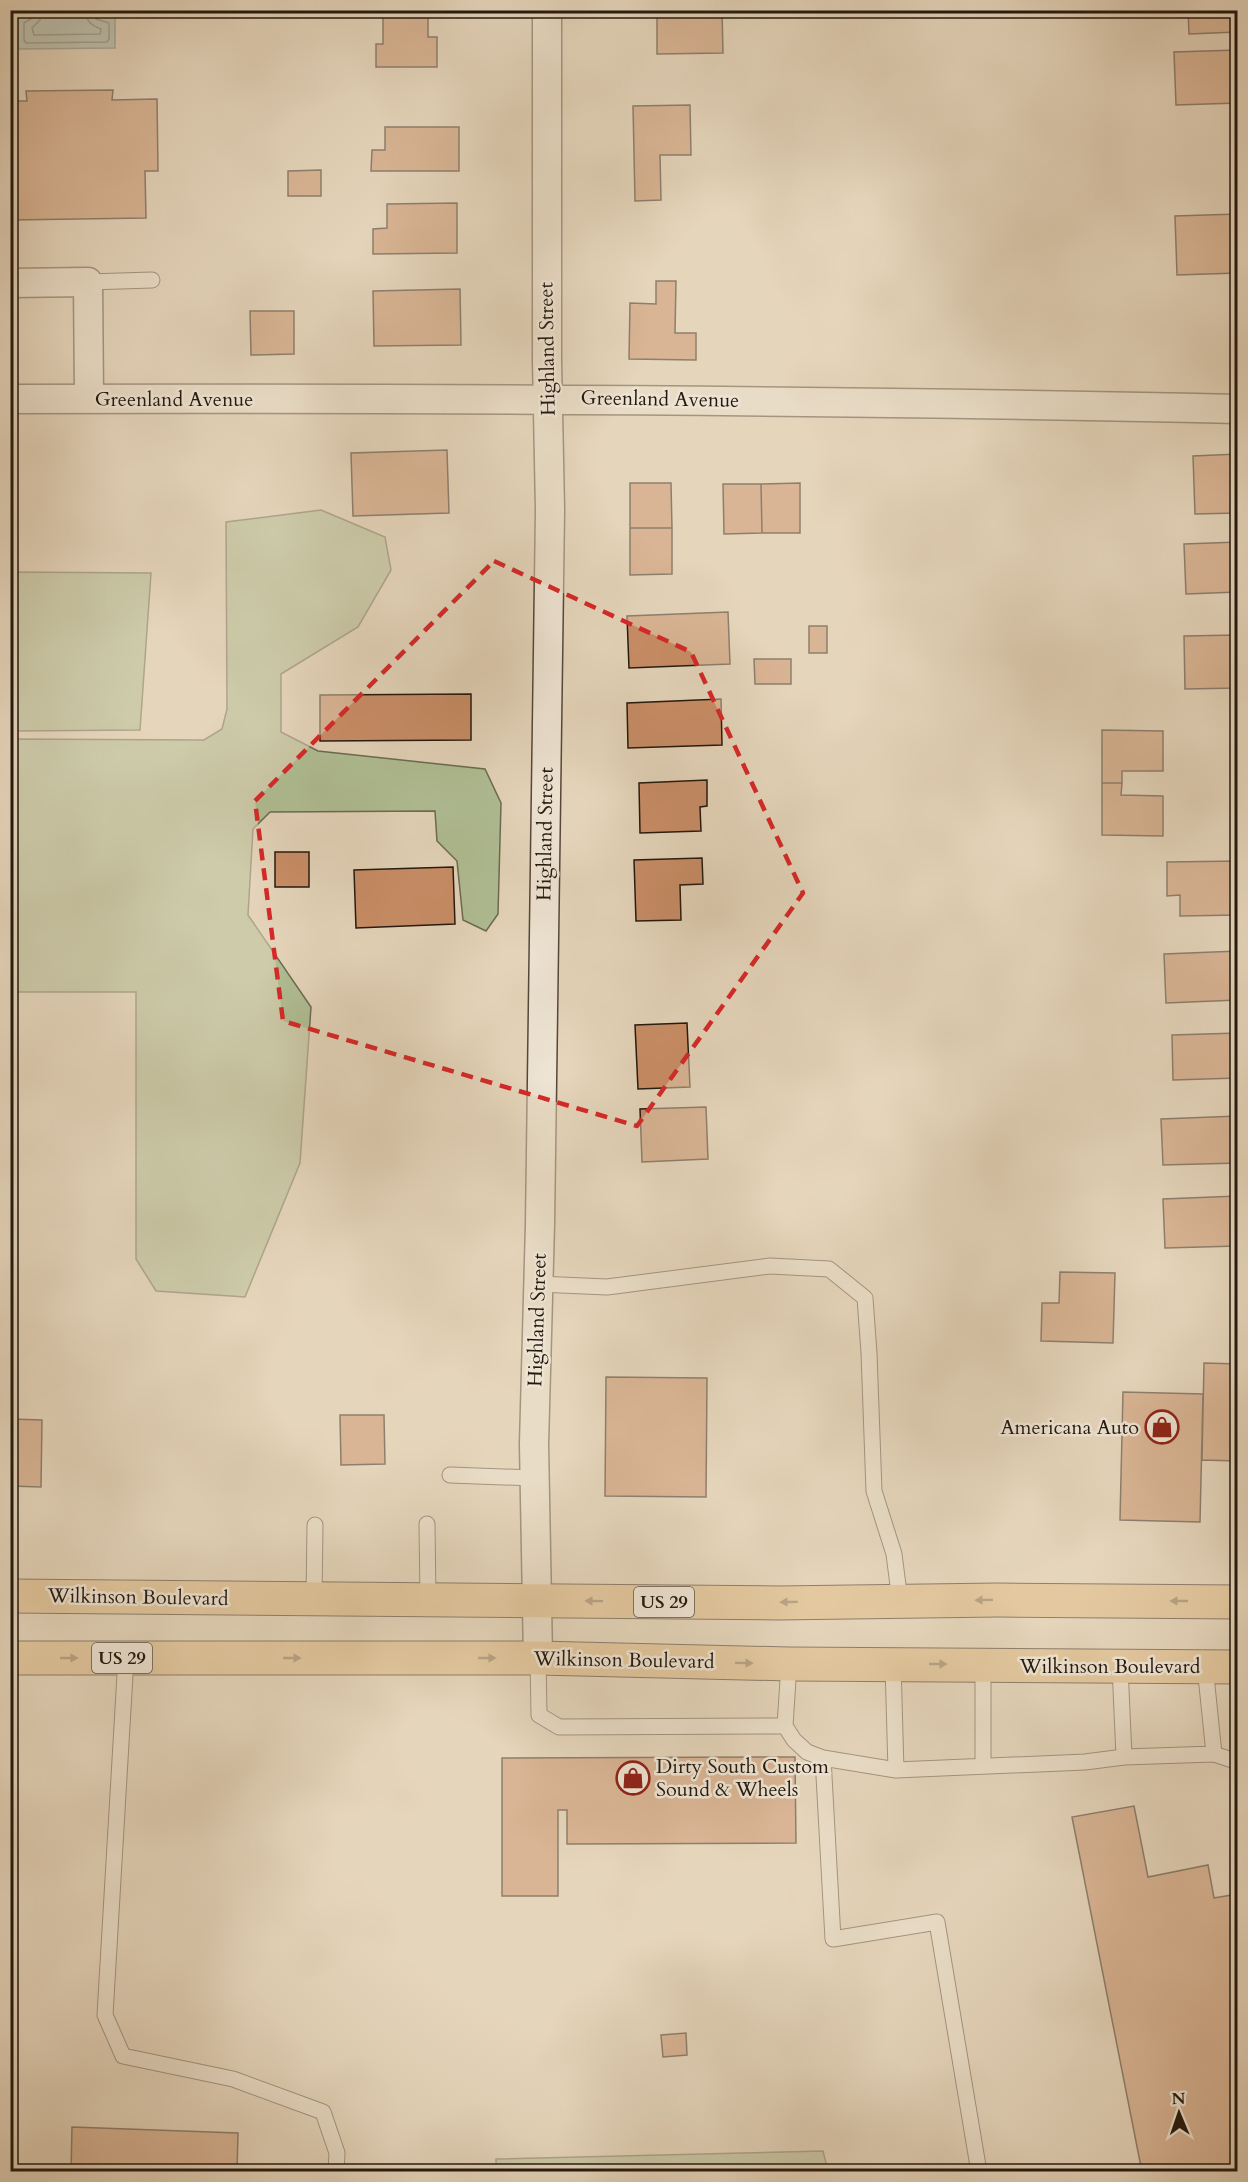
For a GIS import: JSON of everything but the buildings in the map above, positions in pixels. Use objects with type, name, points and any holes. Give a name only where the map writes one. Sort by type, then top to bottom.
[{"type":"main road","name":"Wilkinson Boulevard","points":[[10,1596],[778,1603],[998,1600],[1238,1602]]},
{"type":"main road","name":"Wilkinson Boulevard","points":[[10,1658],[538,1658],[789,1664],[1238,1666]]},
{"type":"street","name":"Highland Street","points":[[538,1658],[534,1478],[550,510],[547,10]]},
{"type":"street","points":[[10,283],[88,282],[89,399]]},
{"type":"street","name":"Greenland Avenue","points":[[10,399],[548,398],[928,402],[1238,409]]},
{"type":"lane","points":[[88,282],[152,280]]},
{"type":"lane","points":[[538,1284],[607,1287],[770,1266],[829,1269],[865,1298],[874,1491],[894,1554],[900,1601]]},
{"type":"lane","points":[[450,1476],[534,1478]]},
{"type":"lane","points":[[428,1524],[428,1599]]},
{"type":"lane","points":[[314,1599],[315,1525]]},
{"type":"lane","points":[[126,1658],[105,2015],[123,2056],[233,2079],[323,2112],[337,2153],[336,2172]]},
{"type":"lane","points":[[538,1658],[539,1715],[559,1727],[785,1726]]},
{"type":"lane","points":[[789,1664],[785,1726],[794,1740],[807,1752],[823,1758],[896,1770],[1214,1754],[1238,1762]]},
{"type":"lane","points":[[893,1664],[896,1770]]},
{"type":"lane","points":[[983,1665],[983,1766]]},
{"type":"lane","points":[[1120,1666],[1124,1757]]},
{"type":"lane","points":[[1205,1666],[1214,1754]]},
{"type":"lane","points":[[823,1758],[833,1939],[937,1922],[979,2172]]},
{"type":"highlighted area","points":[[494,561],[691,652],[803,893],[637,1126],[283,1021],[255,801]]},
{"type":"green space","points":[[321,510],[385,537],[391,570],[358,627],[281,674],[281,732],[318,751],[485,769],[501,803],[498,914],[486,931],[463,920],[457,861],[437,841],[435,811],[270,812],[253,829],[248,915],[311,1007],[300,1163],[245,1297],[156,1291],[136,1259],[136,992],[11,992],[11,739],[204,740],[222,729],[227,709],[226,522]]},
{"type":"green space","points":[[11,572],[151,573],[140,730],[11,731]]},
{"type":"green space","points":[[823,2151],[828,2171],[496,2171],[496,2159]]},
{"type":"water","points":[[27,11],[99,11],[100,15],[115,15],[115,48],[18,49],[18,15],[27,15]]},
{"type":"place","name":"Americana Auto","points":[[1162,1427]]},
{"type":"place","name":"Dirty South Custom Sound & Wheels","points":[[633,1778]]}]
